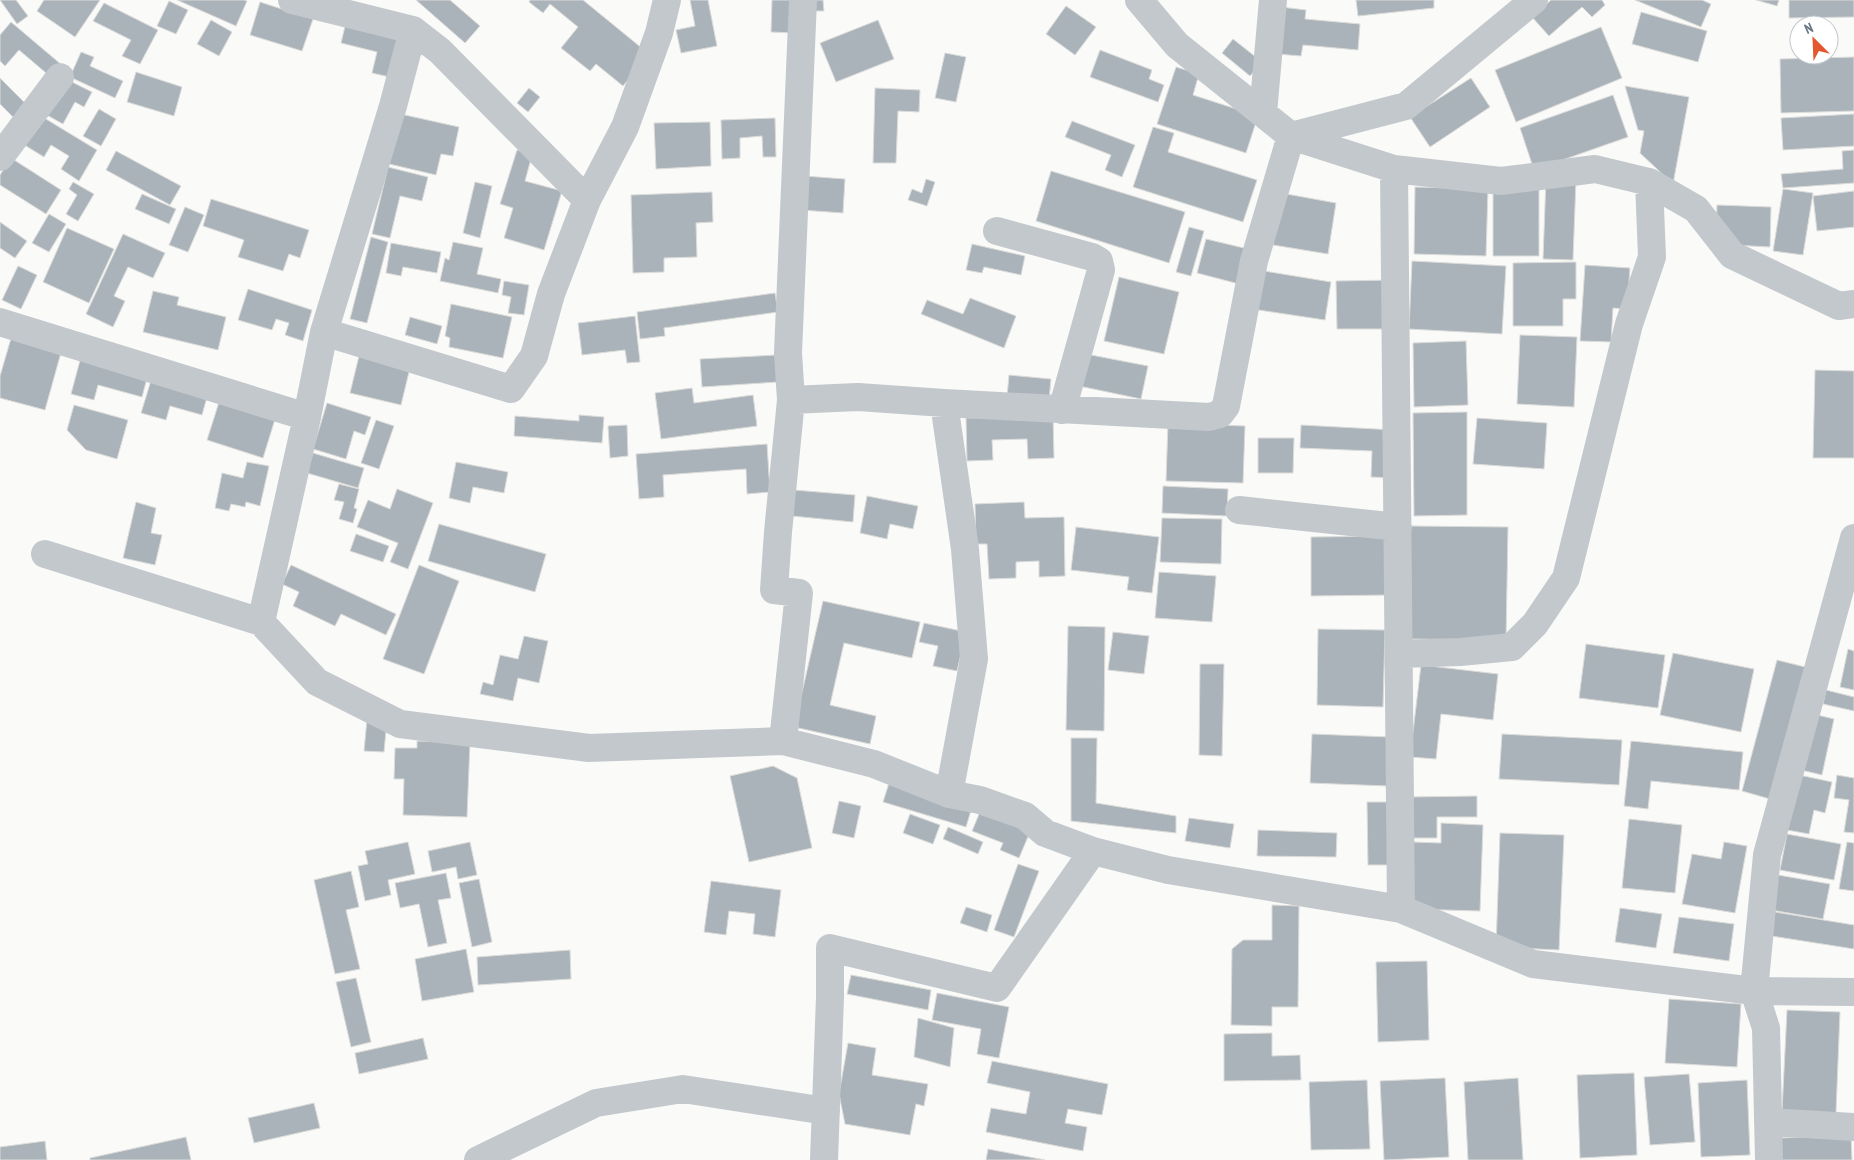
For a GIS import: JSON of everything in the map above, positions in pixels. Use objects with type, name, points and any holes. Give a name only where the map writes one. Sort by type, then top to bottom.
[{"type":"street","points":[[292,0],[320,3],[413,30],[440,51],[587,200]]},
{"type":"street","points":[[324,332],[511,389],[534,356],[551,294],[587,200],[625,127],[659,33],[668,0]]},
{"type":"street","points":[[783,741],[799,592],[774,590],[791,400],[788,353],[803,0]]},
{"type":"street","points":[[1139,0],[1177,45],[1291,136],[1394,169],[1501,181],[1595,169],[1649,182],[1696,209],[1732,255],[1839,306],[1854,304]]},
{"type":"street","points":[[1263,113],[1273,0]]},
{"type":"street","points":[[1291,136],[1406,106],[1534,0]]},
{"type":"street","points":[[261,622],[308,417],[324,332],[393,106],[413,30]]},
{"type":"street","points":[[0,157],[60,77]]},
{"type":"street","points":[[791,400],[858,397],[1209,417],[1220,414],[1226,406],[1254,261],[1291,136]]},
{"type":"street","points":[[1394,169],[1401,909]]},
{"type":"street","points":[[1399,654],[1460,652],[1512,647],[1536,624],[1566,578],[1629,324],[1652,257],[1649,182]]},
{"type":"street","points":[[998,231],[1099,260],[1101,270],[1062,410]]},
{"type":"street","points":[[0,322],[308,417]]},
{"type":"street","points":[[944,403],[965,548],[974,659],[949,794]]},
{"type":"street","points":[[1239,510],[1398,527]]},
{"type":"street","points":[[1768,1160],[1766,1028],[1754,991],[1767,855],[1854,538]]},
{"type":"street","points":[[45,554],[261,622],[317,682],[400,724],[589,748],[783,741],[874,764],[949,794],[980,800],[1025,816],[1045,833],[1093,851],[1168,870],[1401,909],[1533,964],[1754,991],[1854,992]]},
{"type":"street","points":[[824,1160],[830,948],[997,988],[1093,851]]},
{"type":"street","points":[[478,1160],[596,1103],[683,1089],[826,1111]]},
{"type":"street","points":[[1768,1122],[1854,1127]]},
{"type":"building","points":[[0,0],[16,0],[28,16],[17,24]]},
{"type":"building","points":[[44,0],[100,0],[75,37],[37,11]]},
{"type":"building","points":[[177,0],[244,0],[247,1],[236,26]]},
{"type":"building","points":[[416,0],[450,0],[480,26],[465,43]]},
{"type":"building","points":[[530,0],[583,0],[649,54],[623,86],[596,64],[590,71],[561,48],[578,27],[550,4],[543,13],[529,2]]},
{"type":"building","points":[[690,0],[708,0],[717,46],[681,53],[676,30],[695,26]]},
{"type":"building","points":[[772,0],[795,0],[794,33],[771,32]]},
{"type":"building","points":[[808,0],[823,0],[824,11],[809,11]]},
{"type":"building","points":[[1356,0],[1434,0],[1434,8],[1358,16]]},
{"type":"building","points":[[1551,0],[1602,0],[1605,5],[1592,17],[1582,7],[1549,36],[1532,17]]},
{"type":"building","points":[[1635,0],[1702,0],[1711,4],[1701,27]]},
{"type":"building","points":[[1756,0],[1779,0],[1777,6]]},
{"type":"building","points":[[1789,0],[1854,0],[1854,17],[1839,17],[1839,15],[1789,15]]},
{"type":"building","points":[[169,1],[188,10],[176,34],[157,26]]},
{"type":"building","points":[[260,2],[313,19],[302,51],[250,35]]},
{"type":"building","points":[[104,3],[158,30],[140,64],[122,56],[131,40],[93,21]]},
{"type":"building","points":[[1066,6],[1096,27],[1075,55],[1046,34]]},
{"type":"building","points":[[1281,7],[1306,10],[1305,19],[1360,24],[1358,50],[1303,45],[1301,56],[1277,54]]},
{"type":"building","points":[[1641,12],[1707,31],[1698,62],[1632,44]]},
{"type":"building","points":[[211,20],[232,32],[219,56],[197,44]]},
{"type":"building","points":[[878,20],[894,59],[836,82],[820,43]]},
{"type":"building","points":[[11,22],[63,66],[52,78],[19,50],[5,66],[0,61],[0,35]]},
{"type":"building","points":[[346,22],[404,36],[394,78],[372,73],[377,52],[341,43]]},
{"type":"building","points":[[1601,27],[1622,78],[1516,122],[1495,70]]},
{"type":"building","points":[[1233,39],[1262,62],[1250,76],[1222,53]]},
{"type":"building","points":[[1100,50],[1152,70],[1149,79],[1164,85],[1158,102],[1090,77]]},
{"type":"building","points":[[81,52],[94,57],[90,66],[123,81],[115,98],[70,77]]},
{"type":"building","points":[[945,53],[966,57],[956,102],[935,98]]},
{"type":"building","points":[[1839,57],[1854,57],[1854,111],[1781,113],[1780,59],[1789,59],[1789,65],[1839,65]]},
{"type":"building","points":[[1176,67],[1199,74],[1193,95],[1258,116],[1246,153],[1157,124]]},
{"type":"building","points":[[136,72],[182,87],[174,116],[127,102]]},
{"type":"building","points":[[0,78],[28,106],[15,119],[0,104]]},
{"type":"building","points":[[64,78],[92,92],[84,107],[75,102],[63,124],[45,114]]},
{"type":"building","points":[[1471,78],[1490,107],[1430,147],[1410,117]]},
{"type":"building","points":[[1625,86],[1689,97],[1673,184],[1640,153],[1644,131],[1638,130]]},
{"type":"building","points":[[529,88],[540,97],[528,112],[517,103]]},
{"type":"building","points":[[875,88],[920,90],[919,112],[898,111],[896,163],[873,163]]},
{"type":"building","points":[[1613,95],[1628,137],[1534,170],[1520,128]]},
{"type":"building","points":[[99,109],[116,119],[101,146],[83,136]]},
{"type":"building","points":[[36,113],[97,150],[79,181],[61,169],[69,156],[51,145],[44,157],[18,141]]},
{"type":"building","points":[[396,113],[459,127],[453,156],[441,154],[436,175],[385,163]]},
{"type":"building","points":[[1854,114],[1854,146],[1783,150],[1781,118]]},
{"type":"building","points":[[775,118],[776,157],[763,157],[762,136],[740,138],[740,158],[722,159],[721,120]]},
{"type":"building","points":[[1072,121],[1135,145],[1122,177],[1105,170],[1111,155],[1065,137]]},
{"type":"building","points":[[710,122],[711,166],[656,169],[654,123]]},
{"type":"building","points":[[1153,127],[1174,133],[1168,152],[1257,180],[1243,222],[1133,187]]},
{"type":"building","points":[[517,150],[532,155],[525,181],[562,191],[544,250],[504,238],[513,208],[500,204]]},
{"type":"building","points":[[1854,150],[1854,183],[1783,188],[1781,174],[1843,169],[1842,151]]},
{"type":"building","points":[[116,151],[181,186],[170,205],[106,170]]},
{"type":"building","points":[[11,158],[61,190],[46,214],[0,185],[0,175]]},
{"type":"building","points":[[388,167],[428,177],[422,201],[400,196],[390,238],[372,234]]},
{"type":"building","points":[[1051,171],[1185,212],[1169,263],[1036,221]]},
{"type":"building","points":[[804,176],[845,179],[843,213],[801,210]]},
{"type":"building","points":[[1546,178],[1576,180],[1573,260],[1543,259]]},
{"type":"building","points":[[926,179],[935,182],[927,206],[908,200],[912,189],[922,193]]},
{"type":"building","points":[[73,182],[94,194],[78,221],[66,214],[77,195],[69,189]]},
{"type":"building","points":[[475,182],[492,186],[480,238],[463,233]]},
{"type":"building","points":[[1493,185],[1539,185],[1539,256],[1493,256]]},
{"type":"building","points":[[1415,187],[1488,189],[1486,256],[1414,254]]},
{"type":"building","points":[[1783,189],[1813,193],[1803,255],[1773,251]]},
{"type":"building","points":[[1854,191],[1854,227],[1817,231],[1813,196]]},
{"type":"building","points":[[712,192],[713,222],[696,223],[697,257],[664,258],[664,272],[633,273],[631,195]]},
{"type":"building","points":[[1281,193],[1336,203],[1328,254],[1273,245]]},
{"type":"building","points":[[142,194],[176,209],[169,224],[135,209]]},
{"type":"building","points":[[211,199],[309,230],[300,258],[289,254],[283,271],[238,257],[244,240],[203,226]]},
{"type":"building","points":[[1717,205],[1771,207],[1770,247],[1732,245],[1732,233],[1716,231]]},
{"type":"building","points":[[185,207],[204,215],[188,252],[169,245]]},
{"type":"building","points":[[49,214],[66,224],[49,252],[32,243]]},
{"type":"building","points":[[0,222],[27,241],[15,258],[0,248]]},
{"type":"building","points":[[1189,227],[1204,231],[1191,276],[1176,272]]},
{"type":"building","points":[[67,228],[114,249],[89,303],[43,282]]},
{"type":"building","points":[[123,234],[165,253],[153,278],[128,267],[114,296],[125,301],[113,327],[86,314]]},
{"type":"building","points":[[371,237],[388,242],[367,323],[350,319]]},
{"type":"building","points":[[1206,239],[1248,249],[1239,284],[1197,273]]},
{"type":"building","points":[[453,242],[483,248],[477,274],[501,279],[498,293],[440,281],[445,258],[449,260]]},
{"type":"building","points":[[391,243],[441,252],[437,273],[403,267],[401,276],[386,273]]},
{"type":"building","points":[[972,244],[1025,256],[1021,275],[984,267],[982,273],[966,270]]},
{"type":"building","points":[[1412,261],[1506,266],[1502,334],[1409,329]]},
{"type":"building","points":[[1576,262],[1576,299],[1563,299],[1563,326],[1513,326],[1513,263]]},
{"type":"building","points":[[1585,265],[1630,268],[1627,309],[1613,308],[1611,342],[1580,341]]},
{"type":"building","points":[[18,266],[37,275],[21,309],[2,300]]},
{"type":"building","points":[[1258,270],[1331,282],[1325,320],[1252,309]]},
{"type":"building","points":[[1119,277],[1179,292],[1164,354],[1104,341]]},
{"type":"building","points":[[1394,280],[1395,329],[1337,329],[1336,281]]},
{"type":"building","points":[[504,281],[529,285],[524,315],[508,313],[511,297],[502,295]]},
{"type":"building","points":[[248,289],[312,310],[303,341],[285,335],[289,323],[276,319],[272,330],[238,320]]},
{"type":"building","points":[[153,291],[179,297],[177,305],[226,317],[218,350],[143,332]]},
{"type":"building","points":[[775,293],[778,312],[664,328],[665,336],[640,339],[637,312]]},
{"type":"building","points":[[970,298],[1016,316],[1004,348],[921,314],[927,300],[963,314]]},
{"type":"building","points":[[451,304],[512,317],[503,358],[449,347],[450,338],[445,336]]},
{"type":"building","points":[[635,316],[640,362],[627,363],[625,350],[582,355],[578,323]]},
{"type":"building","points":[[410,317],[442,326],[437,344],[405,335]]},
{"type":"building","points":[[12,335],[62,349],[45,410],[0,398],[0,376]]},
{"type":"building","points":[[1520,335],[1577,337],[1574,407],[1517,404]]},
{"type":"building","points":[[1466,341],[1468,405],[1414,407],[1413,343]]},
{"type":"building","points":[[82,353],[149,371],[142,397],[98,385],[94,400],[71,394]]},
{"type":"building","points":[[1086,354],[1148,366],[1141,399],[1079,386]]},
{"type":"building","points":[[776,355],[778,382],[702,387],[700,359]]},
{"type":"building","points":[[359,356],[410,368],[401,405],[350,393]]},
{"type":"building","points":[[1815,370],[1854,371],[1854,458],[1813,458]]},
{"type":"building","points":[[153,374],[209,390],[202,415],[170,406],[166,420],[141,413]]},
{"type":"building","points":[[1009,375],[1051,379],[1049,400],[1007,397]]},
{"type":"building","points":[[692,388],[694,403],[753,395],[757,426],[661,439],[655,393]]},
{"type":"building","points":[[220,399],[276,416],[263,458],[207,440]]},
{"type":"building","points":[[327,403],[371,417],[365,435],[354,431],[346,459],[313,449]]},
{"type":"building","points":[[74,405],[128,420],[117,459],[86,450],[67,430]]},
{"type":"building","points":[[1467,412],[1467,515],[1414,516],[1413,413]]},
{"type":"building","points":[[579,415],[604,417],[602,443],[514,436],[515,416],[579,421]]},
{"type":"building","points":[[1053,415],[1054,458],[1028,459],[1027,439],[992,440],[993,460],[967,461],[966,418]]},
{"type":"building","points":[[1477,418],[1547,423],[1544,469],[1473,464]]},
{"type":"building","points":[[376,420],[394,426],[379,469],[361,463]]},
{"type":"building","points":[[1168,423],[1245,426],[1243,483],[1166,481]]},
{"type":"building","points":[[627,425],[628,456],[610,458],[608,426]]},
{"type":"building","points":[[1301,425],[1395,430],[1393,478],[1371,477],[1372,451],[1300,448]]},
{"type":"building","points":[[1258,438],[1294,438],[1293,473],[1258,473]]},
{"type":"building","points":[[767,444],[770,492],[747,494],[746,469],[663,475],[664,497],[639,499],[636,454]]},
{"type":"building","points":[[313,453],[364,468],[358,488],[307,473]]},
{"type":"building","points":[[247,462],[269,466],[260,506],[246,502],[245,507],[231,504],[229,511],[215,508],[222,473],[243,478]]},
{"type":"building","points":[[456,462],[508,472],[504,493],[473,487],[470,503],[449,498]]},
{"type":"building","points":[[339,484],[359,489],[354,508],[357,509],[353,523],[339,519],[344,502],[334,500]]},
{"type":"building","points":[[1163,486],[1228,489],[1227,516],[1162,513]]},
{"type":"building","points":[[397,489],[433,503],[408,569],[390,562],[398,543],[357,527],[368,500],[390,509]]},
{"type":"building","points":[[794,490],[855,495],[853,522],[792,516]]},
{"type":"building","points":[[867,496],[918,506],[913,529],[890,524],[887,539],[860,533]]},
{"type":"building","points":[[136,502],[156,508],[151,533],[162,535],[155,565],[123,558]]},
{"type":"building","points":[[1024,502],[1025,518],[1064,517],[1065,576],[1039,577],[1039,561],[1016,562],[1016,578],[989,579],[987,544],[976,544],[975,504]]},
{"type":"building","points":[[1162,518],[1222,519],[1221,564],[1160,562]]},
{"type":"building","points":[[439,524],[546,554],[535,592],[428,561]]},
{"type":"building","points":[[1410,526],[1508,527],[1506,640],[1408,639]]},
{"type":"building","points":[[1076,527],[1159,537],[1152,593],[1127,590],[1129,577],[1071,570]]},
{"type":"building","points":[[356,534],[389,546],[383,562],[350,551]]},
{"type":"building","points":[[1389,536],[1389,595],[1311,596],[1311,537]]},
{"type":"building","points":[[291,565],[396,614],[386,635],[341,614],[335,626],[293,606],[299,592],[282,584]]},
{"type":"building","points":[[419,565],[459,581],[424,674],[383,659]]},
{"type":"building","points":[[1159,572],[1216,576],[1212,622],[1155,618]]},
{"type":"building","points":[[823,601],[920,622],[912,658],[844,643],[830,705],[876,716],[870,744],[794,727]]},
{"type":"building","points":[[924,623],[966,632],[957,671],[933,666],[938,646],[919,642]]},
{"type":"building","points":[[1068,626],[1105,627],[1104,731],[1066,730]]},
{"type":"building","points":[[1318,629],[1385,630],[1383,707],[1317,705]]},
{"type":"building","points":[[1113,632],[1149,636],[1144,674],[1108,670]]},
{"type":"building","points":[[524,636],[548,641],[539,683],[518,678],[513,701],[480,694],[483,682],[493,685],[500,655],[518,659]]},
{"type":"building","points":[[1586,644],[1665,655],[1658,708],[1579,698]]},
{"type":"building","points":[[1848,649],[1854,651],[1854,690],[1840,687]]},
{"type":"building","points":[[1673,653],[1754,669],[1741,732],[1660,715]]},
{"type":"building","points":[[1777,660],[1805,667],[1770,799],[1742,791]]},
{"type":"building","points":[[1200,664],[1224,664],[1222,756],[1199,755]]},
{"type":"building","points":[[1421,665],[1498,674],[1493,720],[1441,714],[1436,759],[1410,757]]},
{"type":"building","points":[[1826,690],[1854,697],[1854,711],[1823,704]]},
{"type":"building","points":[[1809,713],[1834,719],[1822,775],[1797,769]]},
{"type":"building","points":[[367,719],[387,720],[384,752],[364,751]]},
{"type":"building","points":[[1312,734],[1390,737],[1388,786],[1310,783]]},
{"type":"building","points":[[1502,734],[1622,740],[1619,785],[1499,779]]},
{"type":"building","points":[[1071,738],[1097,738],[1096,803],[1176,816],[1176,833],[1071,821]]},
{"type":"building","points":[[417,741],[470,743],[467,817],[403,815],[404,779],[394,779],[395,748],[417,748]]},
{"type":"building","points":[[1631,741],[1743,752],[1739,790],[1651,781],[1648,809],[1624,806]]},
{"type":"building","points":[[773,766],[797,778],[812,848],[749,862],[730,776]]},
{"type":"building","points":[[1799,775],[1832,782],[1825,813],[1814,810],[1809,834],[1787,830]]},
{"type":"building","points":[[1837,775],[1854,778],[1854,833],[1844,832],[1849,800],[1834,798]]},
{"type":"building","points":[[889,783],[972,807],[966,827],[883,802]]},
{"type":"building","points":[[1477,796],[1477,817],[1437,817],[1437,838],[1407,838],[1407,797]]},
{"type":"building","points":[[839,801],[861,806],[854,838],[832,833]]},
{"type":"building","points":[[1367,802],[1388,802],[1388,865],[1368,865]]},
{"type":"building","points":[[980,812],[1030,832],[1019,858],[1000,850],[1003,843],[972,831]]},
{"type":"building","points":[[910,814],[940,825],[933,844],[903,833]]},
{"type":"building","points":[[1189,818],[1234,824],[1230,848],[1185,841]]},
{"type":"building","points":[[1629,819],[1682,825],[1675,893],[1622,888]]},
{"type":"building","points":[[1441,823],[1483,825],[1480,911],[1410,909],[1412,842],[1441,843]]},
{"type":"building","points":[[948,827],[983,842],[978,854],[943,839]]},
{"type":"building","points":[[1258,830],[1337,833],[1336,857],[1257,856]]},
{"type":"building","points":[[1500,833],[1564,835],[1559,950],[1496,947]]},
{"type":"building","points":[[1787,834],[1841,844],[1834,880],[1780,870]]},
{"type":"building","points":[[408,842],[415,874],[388,880],[391,895],[365,901],[358,866],[368,864],[365,851]]},
{"type":"building","points":[[470,842],[477,875],[458,879],[456,867],[432,872],[428,851]]},
{"type":"building","points":[[1724,842],[1747,846],[1735,913],[1682,904],[1692,854],[1721,859]]},
{"type":"building","points":[[1847,842],[1854,843],[1854,891],[1839,889]]},
{"type":"building","points":[[1018,864],[1039,871],[1014,937],[994,930]]},
{"type":"building","points":[[351,871],[359,907],[346,910],[360,969],[335,974],[314,880]]},
{"type":"building","points":[[446,873],[451,898],[438,900],[447,943],[428,947],[419,904],[400,908],[395,883]]},
{"type":"building","points":[[1778,875],[1830,884],[1823,919],[1771,910]]},
{"type":"building","points":[[479,879],[492,942],[472,947],[459,883]]},
{"type":"building","points":[[711,881],[781,890],[775,937],[753,934],[755,914],[729,911],[726,935],[704,932]]},
{"type":"building","points":[[1272,905],[1299,906],[1298,1007],[1272,1007],[1272,1026],[1231,1025],[1232,949],[1243,940],[1272,940]]},
{"type":"building","points":[[966,907],[992,915],[987,932],[960,923]]},
{"type":"building","points":[[1620,908],[1662,914],[1656,948],[1615,942]]},
{"type":"building","points":[[1769,911],[1854,925],[1854,949],[1765,935]]},
{"type":"building","points":[[1679,917],[1734,924],[1729,961],[1673,953]]},
{"type":"building","points":[[466,949],[474,992],[422,1001],[415,959]]},
{"type":"building","points":[[570,950],[571,979],[478,985],[477,957]]},
{"type":"building","points":[[1427,961],[1429,1040],[1378,1042],[1376,962]]},
{"type":"building","points":[[851,975],[931,990],[928,1010],[847,994]]},
{"type":"building","points":[[356,978],[371,1042],[351,1047],[336,982]]},
{"type":"building","points":[[937,993],[1009,1007],[999,1058],[977,1054],[981,1029],[932,1020]]},
{"type":"building","points":[[1669,999],[1741,1004],[1737,1067],[1665,1063]]},
{"type":"building","points":[[1787,1010],[1840,1012],[1836,1113],[1782,1111]]},
{"type":"building","points":[[918,1018],[954,1028],[950,1067],[914,1057]]},
{"type":"building","points":[[1272,1033],[1272,1056],[1300,1055],[1301,1080],[1224,1081],[1224,1034]]},
{"type":"building","points":[[423,1038],[428,1059],[359,1074],[355,1053]]},
{"type":"building","points":[[848,1043],[876,1048],[872,1075],[928,1084],[924,1106],[916,1104],[910,1135],[845,1124],[839,1094]]},
{"type":"building","points":[[992,1061],[1108,1084],[1102,1115],[1068,1109],[1065,1123],[1087,1127],[1083,1151],[986,1132],[991,1108],[1026,1114],[1030,1092],[987,1083]]},
{"type":"building","points":[[1634,1073],[1637,1155],[1580,1158],[1577,1075]]},
{"type":"building","points":[[1689,1074],[1695,1142],[1650,1145],[1644,1077]]},
{"type":"building","points":[[1445,1078],[1449,1157],[1384,1160],[1380,1081]]},
{"type":"building","points":[[1518,1078],[1523,1160],[1468,1160],[1464,1082]]},
{"type":"building","points":[[1367,1080],[1370,1149],[1311,1150],[1309,1082]]},
{"type":"building","points":[[1747,1080],[1750,1155],[1701,1157],[1698,1083]]},
{"type":"building","points":[[314,1103],[320,1128],[254,1143],[248,1118]]},
{"type":"building","points":[[1851,1136],[1852,1160],[1777,1160],[1776,1138]]},
{"type":"building","points":[[186,1137],[191,1160],[90,1160],[90,1158]]},
{"type":"building","points":[[45,1141],[47,1160],[0,1160],[0,1147]]},
{"type":"building","points":[[988,1149],[1045,1160],[986,1160]]}]
